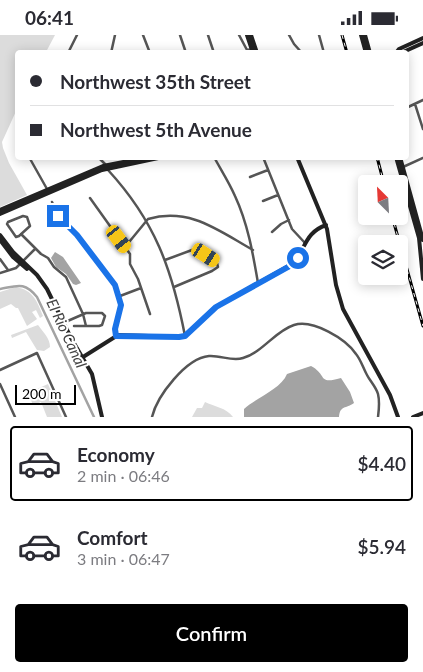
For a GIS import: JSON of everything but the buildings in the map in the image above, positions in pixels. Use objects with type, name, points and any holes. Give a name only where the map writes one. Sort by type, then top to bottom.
[{"type":"street","points":[[70,50],[77,35]]},
{"type":"street","points":[[112,50],[115,35]]},
{"type":"street","points":[[143,35],[149,50]]},
{"type":"street","points":[[180,35],[185,50]]},
{"type":"street","points":[[208,35],[213,50]]},
{"type":"street","points":[[239,35],[246,49],[253,50]]},
{"type":"street","points":[[247,35],[253,50]]},
{"type":"street","points":[[250,35],[253,50]]},
{"type":"street","points":[[289,35],[299,50]]},
{"type":"street","points":[[319,35],[323,50]]},
{"type":"street","points":[[363,35],[367,50]]},
{"type":"street","points":[[398,50],[423,38]]},
{"type":"street","points":[[408,50],[423,43]]},
{"type":"street","points":[[409,107],[423,100]]},
{"type":"street","points":[[415,104],[423,129]]},
{"type":"street","points":[[403,167],[423,158]]},
{"type":"street","points":[[30,160],[46,189]]},
{"type":"street","points":[[99,160],[100,167]]},
{"type":"street","points":[[100,160],[146,220],[157,240],[174,287],[185,336]]},
{"type":"street","points":[[0,214],[106,167],[136,160]]},
{"type":"street","points":[[0,210],[100,167],[114,167],[148,160]]},
{"type":"street","points":[[216,160],[238,201],[253,250],[258,283]]},
{"type":"street","points":[[264,160],[294,231],[305,243]]},
{"type":"street","points":[[298,160],[326,225],[340,301],[390,395],[398,417]]},
{"type":"street","points":[[397,160],[419,238],[423,279]]},
{"type":"street","points":[[401,160],[423,240]]},
{"type":"street","points":[[114,167],[112,170],[114,176]]},
{"type":"street","points":[[250,177],[268,170]]},
{"type":"street","points":[[28,202],[45,192],[46,189]]},
{"type":"street","points":[[262,201],[278,195]]},
{"type":"street","points":[[90,198],[130,254],[130,264],[150,314]]},
{"type":"street","points":[[52,202],[60,219],[77,235],[96,262],[112,279],[120,296],[121,309],[115,329],[116,336]]},
{"type":"street","points":[[24,215],[27,217],[30,226],[21,234],[14,236],[7,224],[24,215]]},
{"type":"street","points":[[125,247],[146,220],[178,216],[191,218],[213,227],[253,250]]},
{"type":"street","points":[[272,232],[289,220]]},
{"type":"street","points":[[83,357],[116,336],[185,336],[216,307],[292,265],[314,231],[326,225]]},
{"type":"street","points":[[21,234],[66,277],[83,314],[86,326]]},
{"type":"street","points":[[0,235],[21,263]]},
{"type":"street","points":[[0,240],[21,263],[42,281],[47,289],[93,378],[102,417]]},
{"type":"street","points":[[0,273],[16,268],[36,249]]},
{"type":"street","points":[[165,260],[192,250],[216,261],[218,265],[198,278],[174,287]]},
{"type":"street","points":[[0,259],[8,270]]},
{"type":"street","points":[[120,296],[141,289]]},
{"type":"street","points":[[64,323],[83,314],[104,314],[101,326],[74,326]]},
{"type":"street","points":[[152,417],[160,399],[191,363],[210,356],[243,359],[287,328],[306,323],[323,329],[357,355],[378,393],[378,417]]},
{"type":"street","points":[[0,370],[37,353],[66,417]]},
{"type":"street","points":[[0,384],[15,417]]},
{"type":"street","points":[[413,417],[422,414]]},
{"type":"shaded area","points":[[0,35],[55,35],[47,50],[15,50],[15,113],[2,142],[9,163],[27,195],[0,207]]},
{"type":"shaded area","points":[[55,252],[63,257],[81,283],[73,284],[66,274],[56,267],[51,258]]},
{"type":"shaded area","points":[[16,287],[22,288],[34,297],[43,316],[40,318],[36,310],[32,312],[37,319],[27,326],[18,308],[11,304],[0,309],[0,292]]},
{"type":"shaded area","points":[[38,325],[50,344],[50,347],[44,351],[37,350],[26,332],[12,338],[11,335]]},
{"type":"shaded area","points":[[311,366],[325,380],[341,378],[350,392],[354,403],[342,409],[339,417],[244,417],[244,409],[274,389],[287,374]]},
{"type":"shaded area","points":[[48,384],[62,417],[47,417],[41,402],[33,405],[28,393]]},
{"type":"shaded area","points":[[205,402],[224,409],[233,417],[192,417],[197,408],[202,408]]},
{"type":"waterway","name":"El Rio Canal","points":[[0,289],[20,286],[28,289],[37,297],[94,417]]},
{"type":"railway","points":[[342,35],[346,50]]},
{"type":"railway","points":[[378,160],[382,175]]},
{"type":"railway","points":[[395,225],[423,326]]},
{"type":"route","points":[[58,216],[77,235],[96,262],[112,279],[117,289],[121,311],[115,329],[116,336],[185,336],[216,307],[292,265],[298,258]]}]
